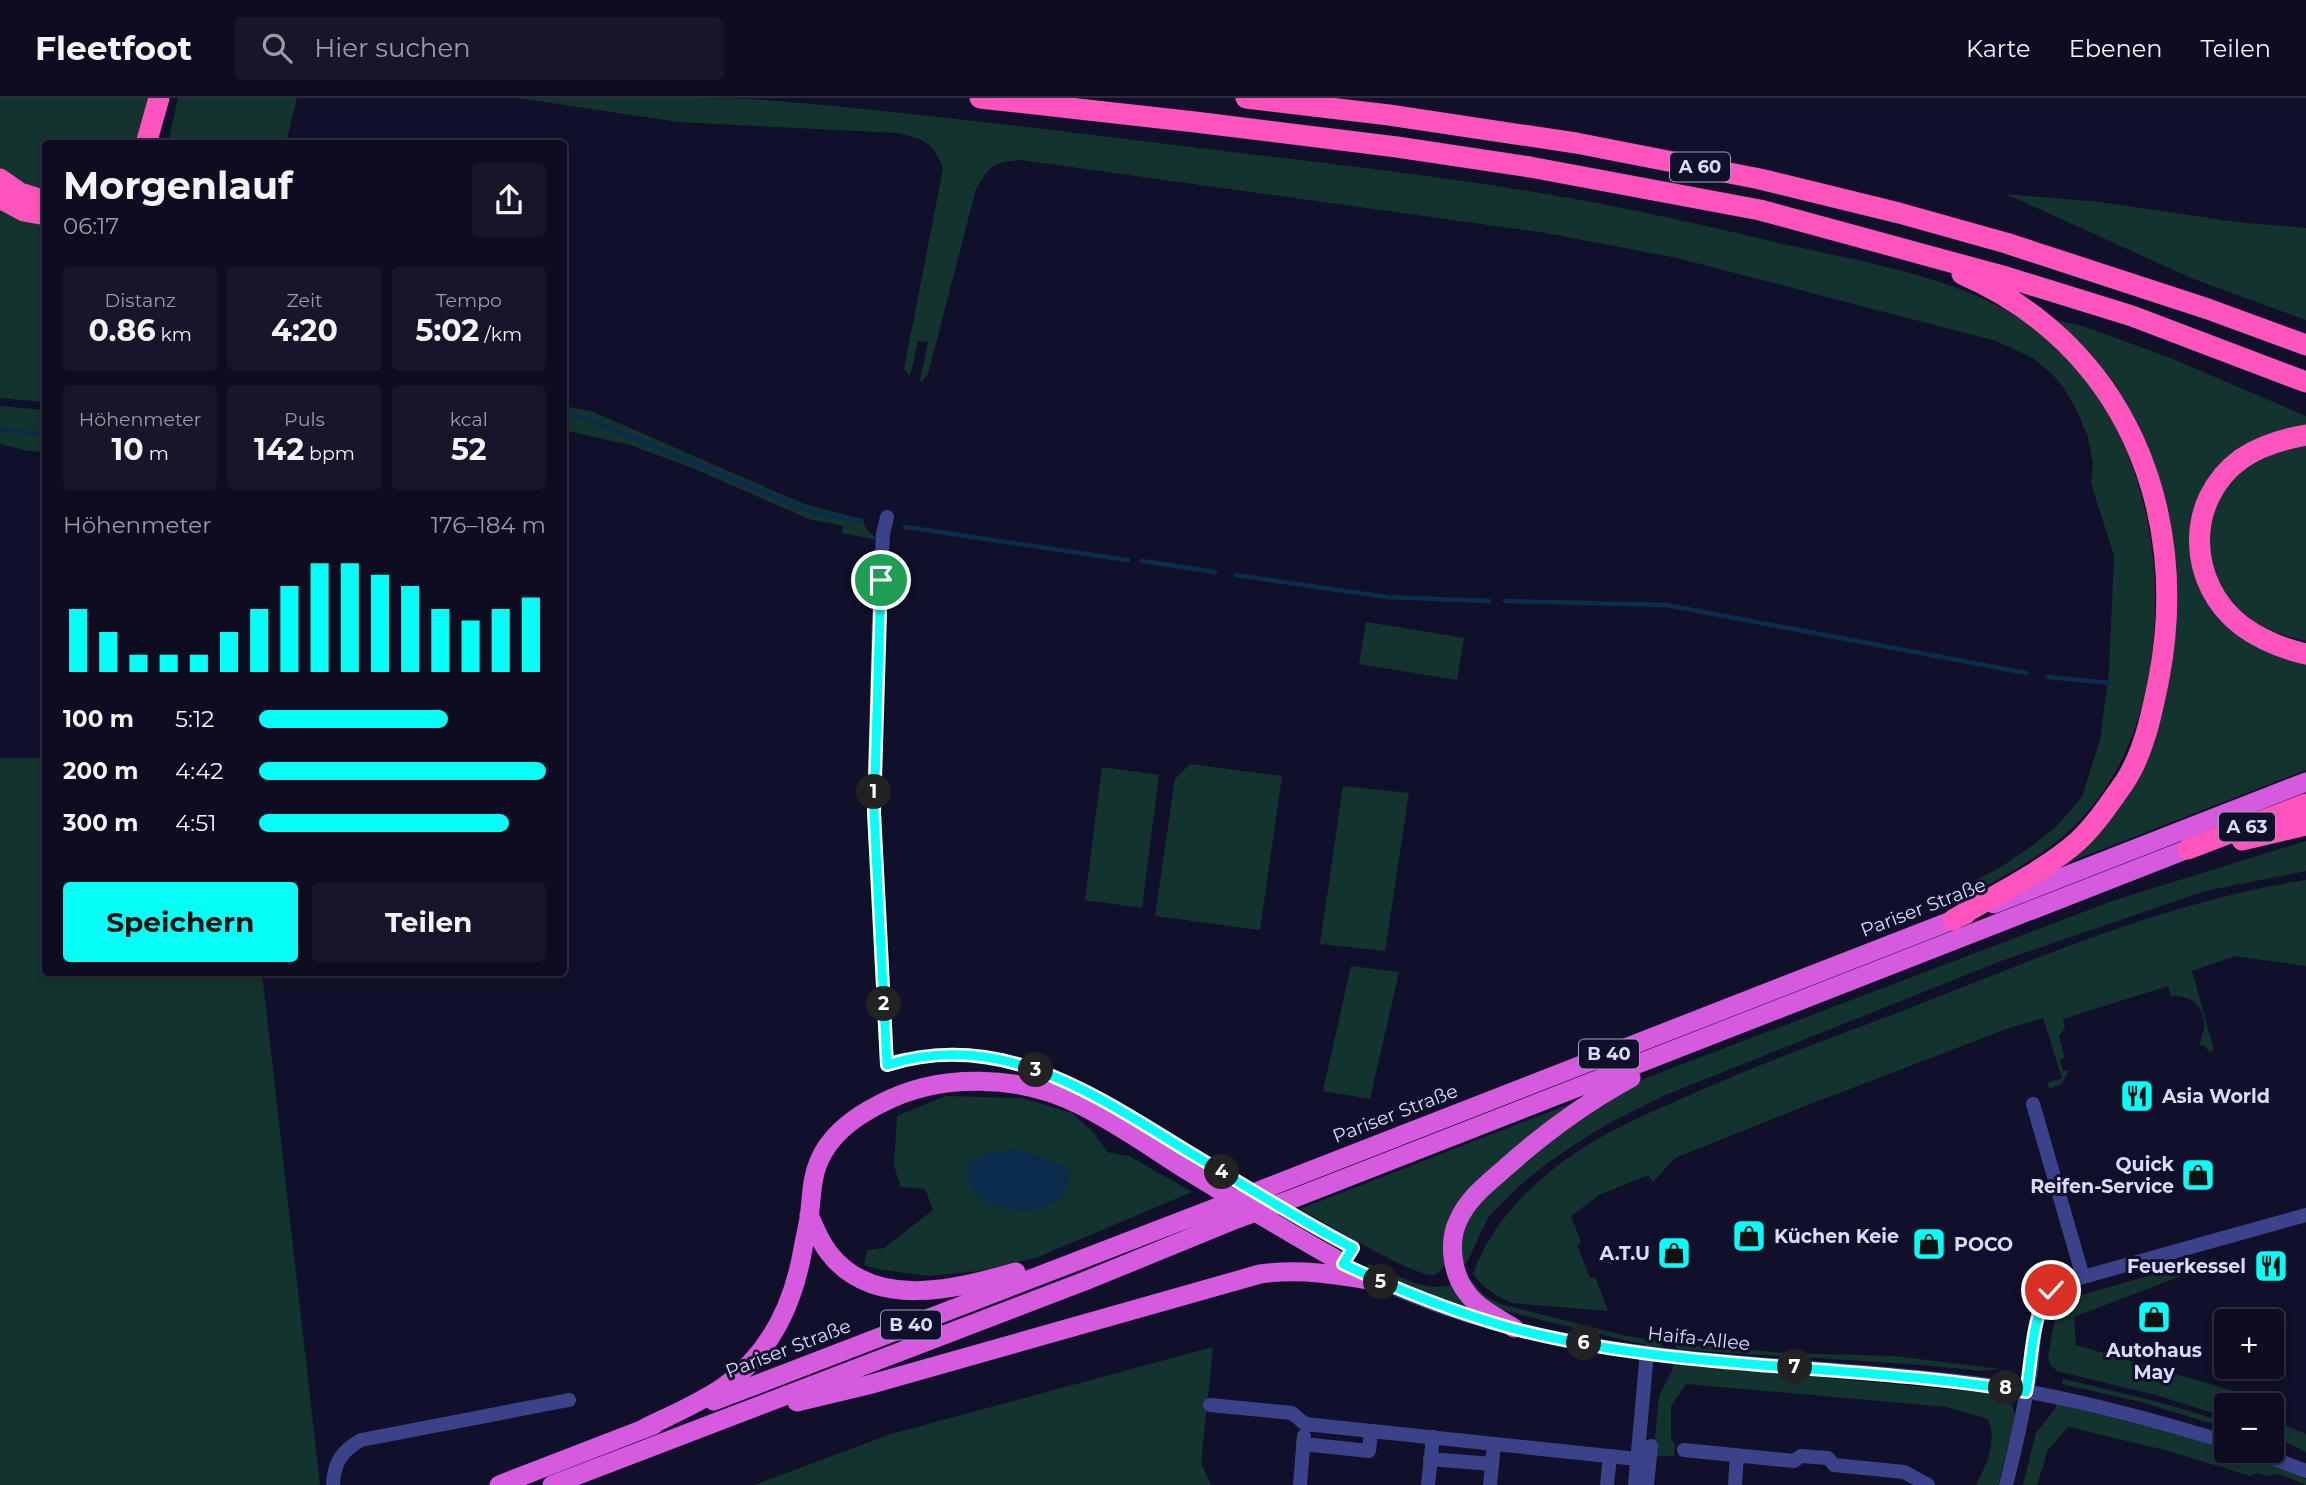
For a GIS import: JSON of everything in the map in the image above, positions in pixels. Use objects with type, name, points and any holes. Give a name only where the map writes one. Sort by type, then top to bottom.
[{"type":"highway","points":[[147,140],[159,98]]},
{"type":"highway","points":[[161,140],[167,98]]},
{"type":"highway","name":"A 60","points":[[980,98],[1208,123],[1530,167],[1760,210],[1899,247],[2132,316],[2306,382]]},
{"type":"highway","name":"A 60","points":[[1246,98],[1576,142],[1760,179],[2006,243],[2208,309],[2306,345]]},
{"type":"highway","points":[[0,179],[20,193],[42,200]]},
{"type":"highway","points":[[0,198],[24,211],[42,214]]},
{"type":"highway","points":[[1899,247],[1967,276],[2003,295],[2035,315],[2083,361],[2119,411],[2132,435],[2158,512],[2166,559],[2168,603],[2163,656],[2154,707],[2144,741],[2126,779],[2104,812],[2078,841],[2044,865],[1953,920]]},
{"type":"highway","points":[[2208,309],[2252,318],[2306,335]]},
{"type":"highway","points":[[2306,435],[2289,438],[2255,451],[2226,473],[2206,502],[2199,535],[2205,572],[2213,592],[2226,610],[2242,626],[2267,640],[2306,654]]},
{"type":"highway","name":"Pariser Straße","points":[[499,1485],[2306,782]]},
{"type":"highway","name":"A 63","points":[[2188,849],[2306,804]]},
{"type":"highway","points":[[2188,849],[2306,825]]},
{"type":"highway","name":"B 40","points":[[552,1485],[1085,1281],[1239,1218],[2188,849]]},
{"type":"highway","points":[[1514,1328],[1472,1298],[1458,1277],[1453,1239],[1459,1218],[1466,1206],[1523,1152],[1587,1103],[1646,1069],[1723,1032]]},
{"type":"highway","points":[[643,1429],[720,1389],[756,1358],[773,1335],[792,1295],[809,1214],[811,1189],[819,1161],[827,1146],[850,1122],[903,1092],[949,1083],[991,1082],[1036,1089],[1080,1105],[1343,1264]]},
{"type":"highway","points":[[809,1214],[822,1243],[843,1268],[871,1285],[891,1289],[929,1290],[966,1285],[1108,1249]]},
{"type":"highway","points":[[724,1419],[868,1385],[1260,1274],[1286,1270],[1310,1271],[1381,1282]]},
{"type":"street","points":[[887,517],[883,534],[879,616],[874,812],[887,1065],[927,1055],[970,1055],[1014,1063],[1074,1084],[1114,1105],[1293,1216],[1353,1248],[1343,1264]]},
{"type":"street","points":[[2033,1104],[2083,1277]]},
{"type":"street","points":[[2006,1485],[2026,1392],[2037,1322],[2043,1302],[2051,1290],[2083,1277],[2306,1215]]},
{"type":"street","name":"Haifa-Allee","points":[[1343,1264],[1423,1300],[1514,1328],[1569,1340],[1647,1352],[1908,1376],[2026,1392],[2117,1410],[2214,1438]]},
{"type":"street","points":[[1647,1352],[1644,1451],[1647,1485]]},
{"type":"street","points":[[333,1485],[335,1466],[340,1456],[361,1440],[569,1401]]},
{"type":"street","points":[[1210,1405],[1292,1413],[1305,1424],[1371,1431],[1609,1456],[1644,1451]]},
{"type":"street","points":[[1300,1485],[1305,1424]]},
{"type":"street","points":[[1303,1444],[1369,1451],[1371,1431]]},
{"type":"street","points":[[1428,1485],[1433,1437]]},
{"type":"street","points":[[1490,1485],[1494,1444]]},
{"type":"street","points":[[1684,1450],[1794,1461],[1801,1455],[1828,1458],[1834,1465],[1928,1485]]},
{"type":"street","points":[[1635,1485],[1644,1451]]},
{"type":"street","points":[[1735,1485],[1737,1455]]},
{"type":"street","points":[[1607,1485],[1609,1456]]},
{"type":"street","points":[[1430,1459],[1492,1464]]},
{"type":"street","points":[[2284,1463],[2306,1471]]},
{"type":"green space","points":[[0,98],[149,98],[140,140],[42,140],[42,192],[11,179],[0,168]]},
{"type":"green space","points":[[178,98],[297,98],[287,140],[169,140]]},
{"type":"green space","points":[[518,98],[732,98],[806,103],[1425,176],[1569,198],[1672,218],[1906,272],[1971,294],[2001,307],[2028,324],[2058,349],[2084,377],[2106,409],[2137,480],[2153,557],[2154,627],[2146,691],[2126,751],[2093,805],[2071,829],[2027,862],[1979,890],[1975,888],[1975,880],[1998,869],[2033,845],[2056,827],[2082,797],[2100,740],[2109,672],[2114,556],[2091,483],[2093,464],[2088,437],[2075,407],[2053,375],[2033,358],[1996,341],[1677,258],[1546,233],[1021,160],[993,166],[976,189],[928,374],[922,382],[920,380],[928,342],[918,341],[909,376],[904,369],[943,169],[936,153],[927,143],[898,133],[678,122]]},
{"type":"green space","points":[[2006,194],[2100,202],[2236,222],[2306,228],[2306,320],[2191,278]]},
{"type":"green space","points":[[0,206],[42,221],[42,402],[0,398]]},
{"type":"green space","points":[[2056,320],[2085,327],[2168,357],[2306,416],[2306,429],[2200,497],[2213,607],[2306,662],[2306,770],[2049,870],[2091,837],[2168,672],[2176,629],[2176,577],[2171,532],[2157,474],[2138,425],[2115,388]]},
{"type":"green space","points":[[0,406],[42,410],[42,452],[0,444]]},
{"type":"green space","points":[[567,407],[591,411],[804,504],[861,519],[877,540],[842,533],[843,526],[809,519],[695,469],[633,446],[567,431]]},
{"type":"green space","points":[[2306,443],[2306,641],[2259,626],[2237,608],[2217,578],[2210,556],[2208,531],[2218,502],[2240,473],[2267,455]]},
{"type":"green space","points":[[1366,622],[1464,638],[1457,680],[1359,664]]},
{"type":"green space","points":[[0,758],[42,758],[42,976],[262,976],[320,1485],[0,1485]]},
{"type":"green space","points":[[1190,764],[1282,776],[1260,930],[1155,916],[1175,779]]},
{"type":"green space","points":[[1102,767],[1159,775],[1142,908],[1085,900]]},
{"type":"green space","points":[[1343,786],[1409,793],[1385,951],[1320,944]]},
{"type":"green space","points":[[2306,841],[2306,871],[2205,891],[2001,961],[1663,1096],[1611,1122],[1545,1165],[1489,1216],[1467,1262],[1463,1266],[1458,1259],[1468,1213],[1526,1157],[1638,1081],[2115,900]]},
{"type":"green space","points":[[2306,880],[2306,966],[2235,956],[2192,971],[2214,1050],[2209,1052],[2204,1045],[2200,1046],[2204,1023],[2198,1005],[2184,997],[2171,996],[2168,986],[2063,1019],[2065,1028],[2059,1036],[2065,1058],[2060,1060],[2063,1071],[2068,1072],[2062,1084],[2050,1089],[2047,1083],[2062,1078],[2043,1018],[2009,1028],[1675,1158],[1653,1182],[1648,1175],[1599,1195],[1571,1216],[1581,1242],[1577,1245],[1590,1278],[1595,1277],[1608,1311],[1512,1303],[1490,1291],[1473,1274],[1499,1225],[1536,1184],[1580,1150],[1643,1116],[1765,1064],[2094,937],[2199,903]]},
{"type":"green space","points":[[1351,966],[1399,972],[1370,1099],[1323,1091]]},
{"type":"green space","points":[[946,1096],[1022,1098],[1072,1113],[1094,1133],[1107,1152],[1129,1156],[1192,1192],[1038,1257],[979,1271],[929,1276],[864,1265],[867,1250],[884,1248],[933,1210],[925,1189],[901,1187],[894,1166],[897,1116]]},
{"type":"green space","points":[[1577,1101],[1484,1177],[1444,1266],[1436,1274],[1422,1273],[1407,1267],[1300,1209]]},
{"type":"green space","points":[[1368,1264],[1420,1285],[1442,1287],[1454,1284],[1467,1307],[1413,1288],[1368,1268]]},
{"type":"green space","points":[[2178,1267],[2181,1276],[2074,1317],[2076,1345],[2237,1393],[2214,1393],[2214,1413],[2156,1395],[2057,1371],[2050,1364],[2048,1357],[2058,1302]]},
{"type":"green space","points":[[1471,1280],[1484,1295],[1500,1304],[1662,1342],[1661,1347],[1498,1309],[1467,1283]]},
{"type":"green space","points":[[1676,1344],[1786,1353],[1894,1356],[2000,1369],[1981,1371],[1676,1349]]},
{"type":"green space","points":[[1213,1347],[1201,1463],[1211,1485],[754,1485],[891,1434]]},
{"type":"green space","points":[[1673,1363],[1998,1394],[2011,1403],[2015,1418],[1998,1485],[1976,1485],[1991,1445],[1988,1419],[1947,1407],[1686,1384],[1671,1406],[1674,1456],[1653,1456],[1659,1396],[1672,1371]]},
{"type":"green space","points":[[2063,1379],[2186,1410],[2214,1419],[2214,1424],[2141,1402],[2062,1383]]},
{"type":"green space","points":[[2056,1404],[2214,1446],[2214,1463],[2264,1463],[2306,1479],[2306,1485],[2279,1474],[2266,1476],[2257,1473],[2250,1476],[2169,1451],[2068,1427],[2048,1450],[2037,1485],[2023,1485],[2036,1433]]},
{"type":"green space","points":[[2284,1425],[2306,1434],[2306,1452],[2284,1441]]},
{"type":"water","points":[[1015,1149],[1052,1161],[1071,1172],[1063,1197],[1030,1211],[1003,1208],[979,1199],[967,1177],[967,1164],[985,1155]]},
{"type":"waterway","points":[[567,416],[580,416],[812,512],[862,521]]},
{"type":"waterway","points":[[0,430],[42,434]]},
{"type":"waterway","points":[[905,527],[1128,560]]},
{"type":"waterway","points":[[1142,561],[1215,572]]},
{"type":"waterway","points":[[1236,575],[1386,597],[1489,601]]},
{"type":"waterway","points":[[1505,601],[1666,605],[2026,673]]},
{"type":"waterway","points":[[2048,677],[2109,683]]},
{"type":"place","name":"Asia World","points":[[2137,1096]]},
{"type":"place","name":"Quick Reifen-Service","points":[[2198,1175]]},
{"type":"place","name":"Küchen Keie","points":[[1749,1236]]},
{"type":"place","name":"POCO","points":[[1929,1244]]},
{"type":"place","name":"A.T.U","points":[[1674,1253]]},
{"type":"place","name":"Feuerkessel","points":[[2271,1266]]},
{"type":"place","name":"Autohaus May","points":[[2154,1317]]},
{"type":"route","points":[[881,580],[874,812],[887,1065],[927,1055],[970,1055],[1042,1071],[1114,1105],[1293,1216],[1353,1248],[1343,1264],[1423,1300],[1476,1318],[1569,1340],[1668,1355],[1908,1376],[2026,1392],[2037,1322],[2043,1302],[2051,1290]]}]
